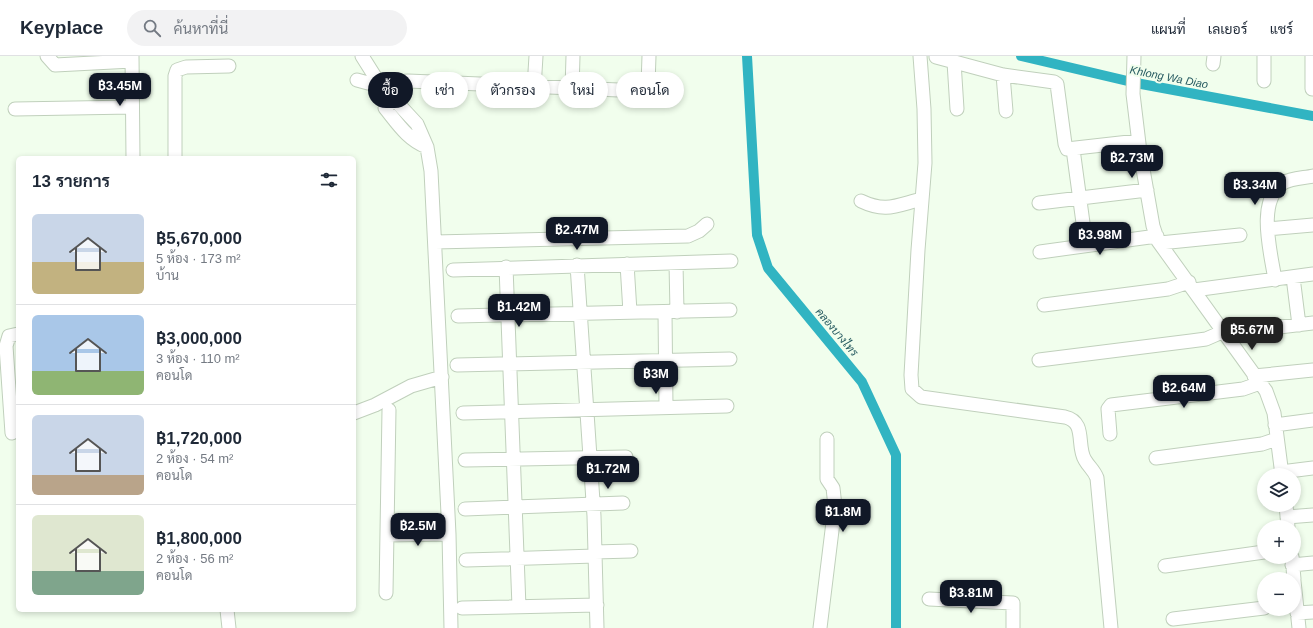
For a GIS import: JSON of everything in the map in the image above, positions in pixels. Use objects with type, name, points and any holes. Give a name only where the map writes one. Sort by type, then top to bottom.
[{"type":"street","points":[[47,56],[55,65],[132,59],[133,156]]},
{"type":"street","points":[[362,56],[372,72]]},
{"type":"street","points":[[535,72],[536,56]]},
{"type":"street","points":[[573,56],[573,72]]},
{"type":"street","points":[[608,91],[642,92],[647,90],[649,56]]},
{"type":"street","points":[[920,56],[924,109],[925,163],[911,375],[912,389],[921,397],[1065,417],[1074,421],[1080,431],[1084,459],[1094,471],[1097,478],[1111,628]]},
{"type":"street","points":[[1264,56],[1264,81]]},
{"type":"street","points":[[1312,56],[1312,90]]},
{"type":"street","points":[[936,58],[1003,75],[1040,79],[1057,84],[1065,144],[1067,149],[1138,141]]},
{"type":"street","points":[[1135,60],[1133,94],[1138,141],[1153,226],[1158,240],[1271,402],[1281,468]]},
{"type":"street","points":[[954,62],[957,109]]},
{"type":"street","points":[[175,156],[175,76],[177,70],[186,67],[229,66]]},
{"type":"street","points":[[1003,75],[1006,111]]},
{"type":"street","points":[[357,80],[368,83]]},
{"type":"street","points":[[413,81],[476,85]]},
{"type":"street","points":[[14,109],[132,107]]},
{"type":"street","points":[[402,108],[417,124],[427,147],[431,171],[450,534],[451,628]]},
{"type":"street","points":[[1073,149],[1081,198],[1086,245]]},
{"type":"street","points":[[1274,280],[1266,213],[1270,199],[1283,183],[1313,176]]},
{"type":"street","points":[[1039,203],[1147,190]]},
{"type":"street","points":[[861,201],[874,207],[884,208],[922,198]]},
{"type":"street","points":[[435,242],[688,236],[699,231],[707,224]]},
{"type":"street","points":[[1268,228],[1313,225]]},
{"type":"street","points":[[1040,252],[1086,245],[1240,235]]},
{"type":"street","points":[[453,270],[506,267],[731,261]]},
{"type":"street","points":[[666,407],[665,359],[676,262]]},
{"type":"street","points":[[627,264],[630,312]]},
{"type":"street","points":[[577,265],[593,503],[597,628]]},
{"type":"street","points":[[506,267],[518,558],[518,607]]},
{"type":"street","points":[[1044,305],[1191,286],[1274,280],[1313,274]]},
{"type":"street","points":[[1293,277],[1299,325]]},
{"type":"street","points":[[458,316],[730,310]]},
{"type":"street","points":[[1039,360],[1206,339],[1223,333],[1313,323]]},
{"type":"street","points":[[10,433],[6,346],[10,336],[16,334]]},
{"type":"street","points":[[457,365],[665,359],[730,359]]},
{"type":"street","points":[[1110,434],[1108,409],[1111,405],[1242,389],[1257,380],[1313,370]]},
{"type":"street","points":[[356,412],[375,405],[411,386],[442,377]]},
{"type":"street","points":[[463,413],[727,406]]},
{"type":"street","points":[[386,592],[389,410]]},
{"type":"street","points":[[1275,425],[1313,420]]},
{"type":"street","points":[[820,628],[835,506],[833,488],[827,480],[827,438]]},
{"type":"street","points":[[1156,458],[1262,444],[1277,439]]},
{"type":"street","points":[[464,460],[626,457]]},
{"type":"street","points":[[1301,470],[1313,468]]},
{"type":"street","points":[[465,509],[623,503]]},
{"type":"street","points":[[1287,516],[1313,515]]},
{"type":"street","points":[[387,534],[450,534]]},
{"type":"street","points":[[466,560],[631,551]]},
{"type":"street","points":[[1165,566],[1257,553]]},
{"type":"street","points":[[1301,562],[1313,563]]},
{"type":"street","points":[[929,599],[1012,604],[1013,628]]},
{"type":"street","points":[[462,608],[597,605]]},
{"type":"street","points":[[1301,608],[1313,612]]},
{"type":"street","points":[[1173,619],[1257,609]]},
{"type":"street","points":[[227,612],[229,628]]},
{"type":"street","points":[[1297,616],[1299,628]]},
{"type":"waterway","name":"คลองบางไทร","points":[[747,56],[757,235],[768,268],[862,382],[896,455],[896,628]]},
{"type":"waterway","name":"Khlong Wa Diao","points":[[1021,56],[1136,83],[1313,116]]}]
